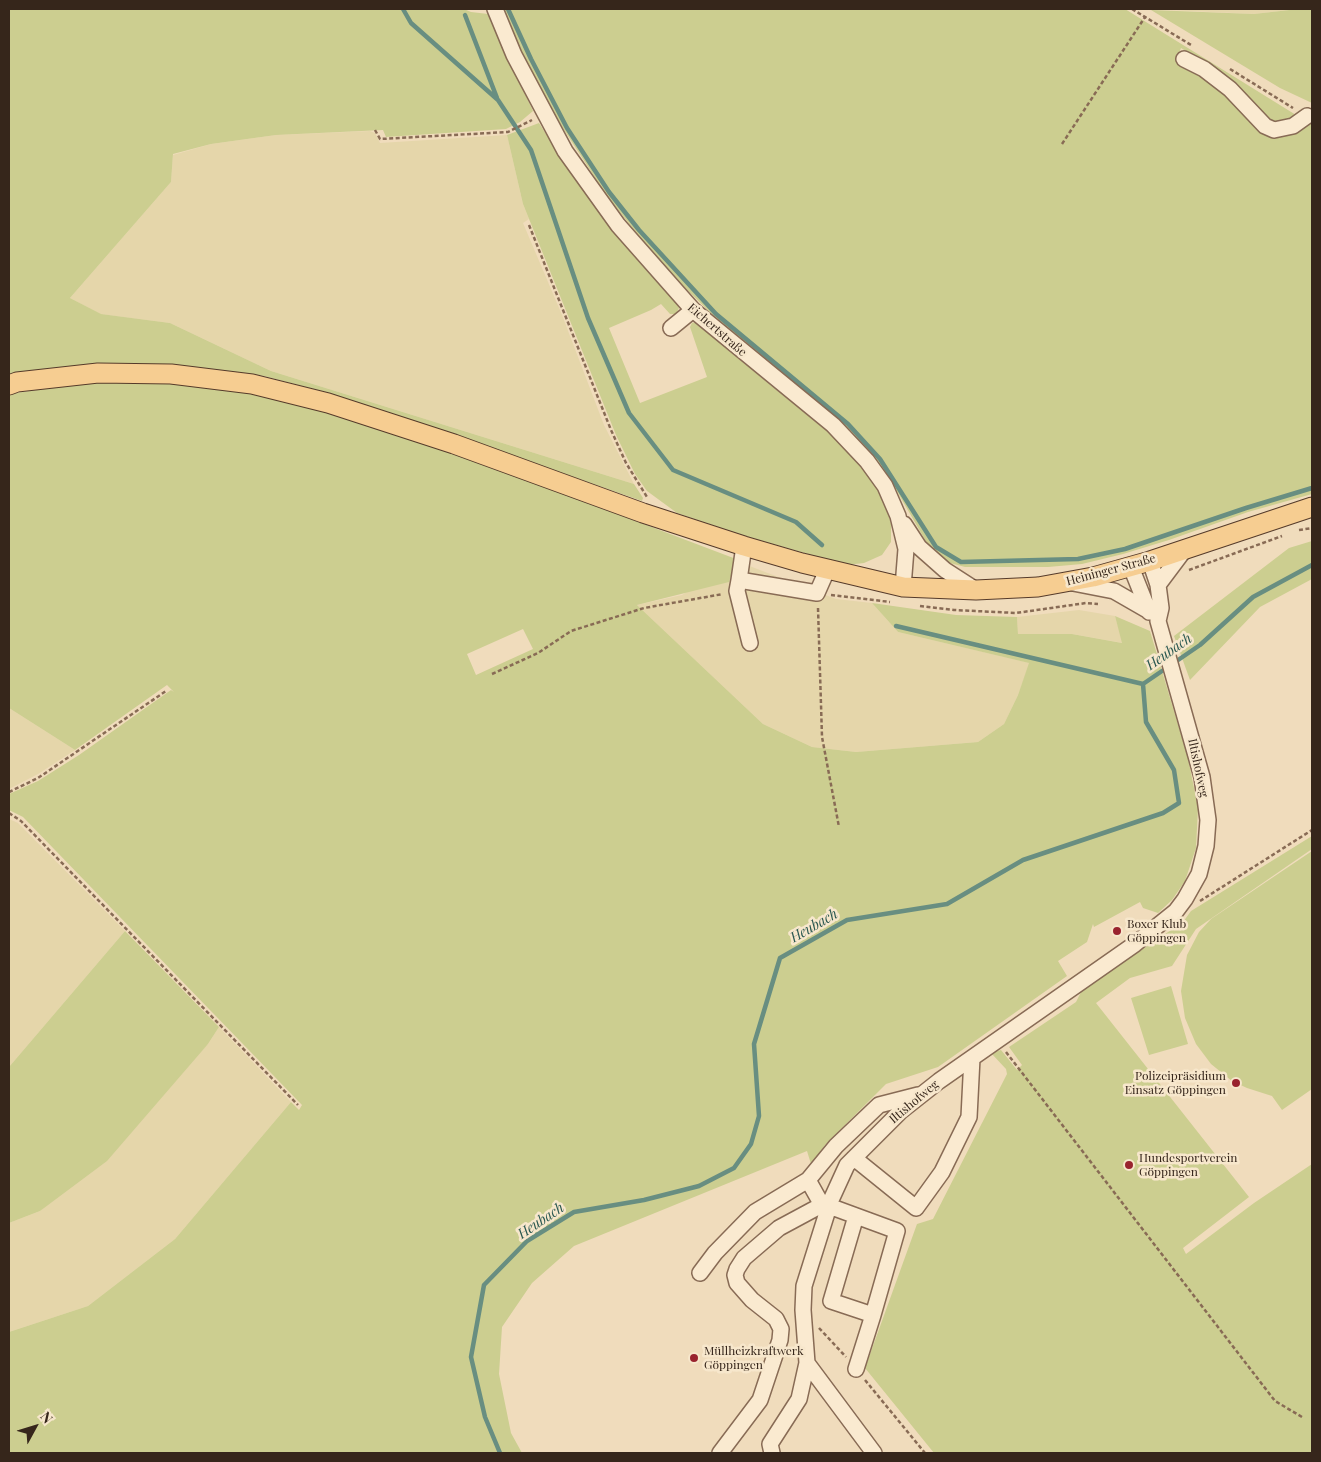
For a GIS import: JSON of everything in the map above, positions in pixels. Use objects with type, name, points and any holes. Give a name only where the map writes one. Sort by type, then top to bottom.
[{"type":"main road","name":"Heininger Straße","points":[[9,385],[98,373],[171,374],[252,384],[328,403],[445,441],[662,519],[782,558],[903,587],[976,590],[1038,587],[1070,582],[1131,567],[1312,507]]},
{"type":"street","name":"Eichertstraße","points":[[494,9],[514,55],[565,151],[618,225],[692,310],[833,425],[867,461],[886,486],[898,516],[906,549],[903,587]]},
{"type":"street","points":[[1184,60],[1204,68],[1230,89],[1265,126],[1274,130],[1293,126],[1307,116]]},
{"type":"street","points":[[671,328],[692,310]]},
{"type":"street","points":[[898,516],[918,547],[945,570],[976,590]]},
{"type":"street","points":[[744,546],[738,586],[750,643]]},
{"type":"street","points":[[1158,585],[1186,548]]},
{"type":"street","name":"Iltishofweg","points":[[1150,560],[1158,585],[1161,608],[1159,626]]},
{"type":"street","name":"Iltishofweg","points":[[807,1364],[803,1310],[804,1286],[827,1204],[847,1165],[901,1111],[922,1094],[997,1041],[1084,972],[1135,944],[1176,911],[1199,874],[1206,846],[1208,820],[1202,777],[1159,626],[1147,610],[1131,567]]},
{"type":"street","points":[[738,586],[817,593],[828,568]]},
{"type":"street","points":[[1070,582],[1114,592],[1147,610]]},
{"type":"street","points":[[854,1158],[916,1208],[942,1172],[969,1117],[972,1058]]},
{"type":"street","points":[[700,1273],[715,1253],[755,1212],[808,1180],[836,1146],[879,1105],[922,1094]]},
{"type":"street","points":[[808,1180],[827,1204],[897,1231],[856,1369]]},
{"type":"street","points":[[720,1453],[760,1400],[780,1340],[781,1329],[776,1319],[752,1300],[737,1283],[735,1275],[737,1269],[744,1258],[779,1228],[827,1204]]},
{"type":"street","points":[[856,1216],[831,1301],[873,1315]]},
{"type":"street","points":[[772,1453],[770,1444],[798,1399],[807,1364]]},
{"type":"street","points":[[807,1364],[874,1453]]},
{"type":"path","points":[[1062,144],[1145,17]]},
{"type":"path","points":[[375,130],[380,139],[508,132],[521,126]]},
{"type":"path","points":[[529,225],[611,430],[626,463],[662,519]]},
{"type":"path","points":[[1187,572],[1192,568],[1273,539],[1312,528]]},
{"type":"path","points":[[492,674],[538,653],[571,631],[644,608],[738,586]]},
{"type":"path","points":[[817,593],[822,737],[838,827]]},
{"type":"path","points":[[9,792],[38,778],[77,753],[166,691]]},
{"type":"path","points":[[9,813],[21,821],[298,1105]]},
{"type":"path","points":[[1176,911],[1200,901],[1312,830]]},
{"type":"path","points":[[997,1041],[1275,1401],[1302,1417]]},
{"type":"path","points":[[803,1310],[856,1369],[925,1453]]},
{"type":"shaded area","points":[[1149,9],[1298,9],[1254,14]]},
{"type":"shaded area","points":[[370,131],[375,133],[380,143],[507,135],[523,204],[529,219],[523,223],[562,315],[604,425],[634,484],[271,371],[170,323],[100,314],[70,298],[171,182],[173,155],[211,144],[276,135]]},
{"type":"shaded area","points":[[736,559],[836,599],[872,603],[898,632],[1030,663],[1018,695],[1004,724],[978,742],[856,752],[812,747],[763,724],[637,605],[682,595]]},
{"type":"shaded area","points":[[1079,610],[1115,616],[1123,643],[1072,634],[1018,634],[1017,617]]},
{"type":"shaded area","points":[[9,708],[75,750],[38,774],[9,789]]},
{"type":"shaded area","points":[[9,819],[18,823],[125,931],[9,1067]]},
{"type":"shaded area","points":[[219,1027],[291,1102],[175,1239],[88,1306],[9,1332],[9,1223],[40,1211],[208,1044]]},
{"type":"green space","points":[[9,9],[464,9],[471,12],[488,14],[533,111],[520,122],[506,129],[386,137],[383,130],[276,135],[211,144],[173,154],[171,182],[70,298],[101,314],[170,323],[271,371],[634,484],[643,498],[642,501],[407,419],[328,393],[264,376],[153,364],[81,366],[9,378]]},
{"type":"green space","points":[[503,9],[1125,9],[1296,115],[1292,120],[1275,125],[1265,120],[1211,67],[1181,48],[1177,59],[1217,86],[1260,130],[1312,120],[1312,494],[1248,512],[1123,554],[1082,564],[1048,567],[965,567],[950,563],[937,556],[928,545],[898,493],[875,460],[723,325],[678,281],[648,248],[605,193],[557,119],[523,56]]},
{"type":"green space","points":[[1312,9],[1312,103],[1280,88],[1151,10],[1254,14]]},
{"type":"green space","points":[[539,123],[570,172],[633,255],[675,301],[679,308],[676,314],[670,314],[661,304],[609,328],[640,403],[707,377],[690,327],[692,323],[698,322],[734,355],[828,432],[859,462],[873,480],[886,505],[891,524],[891,542],[882,555],[864,563],[847,565],[741,535],[677,513],[647,491],[635,474],[616,435],[523,204],[507,135]]},
{"type":"green space","points":[[85,383],[199,384],[284,398],[379,427],[546,487],[736,559],[729,582],[637,605],[763,724],[812,747],[856,752],[978,742],[1004,724],[1018,695],[1029,663],[898,632],[872,603],[956,615],[1017,617],[1018,634],[1072,634],[1122,643],[1115,616],[1150,631],[1188,758],[1198,808],[1196,848],[1185,881],[1172,900],[1158,913],[1143,908],[1140,902],[1094,927],[1093,924],[1087,942],[1058,961],[1067,976],[938,1067],[886,1084],[825,1145],[811,1164],[807,1151],[574,1246],[532,1283],[502,1327],[499,1374],[511,1433],[522,1453],[9,1453],[9,1332],[88,1306],[175,1239],[291,1102],[299,1110],[302,1105],[23,817],[9,810],[9,794],[38,781],[79,755],[171,690],[174,692],[167,685],[75,750],[9,708],[9,394]],"holes":[[[523,629],[533,649],[476,675],[467,654]]]},
{"type":"green space","points":[[1312,541],[1312,579],[1260,607],[1190,680],[1174,636],[1289,548]]},
{"type":"green space","points":[[1312,836],[1312,849],[1196,929],[1172,966],[1130,978],[1096,1003],[1249,1197],[1183,1248],[1186,1254],[1254,1203],[1312,1164],[1312,1453],[934,1453],[865,1368],[917,1224],[933,1219],[1007,1074],[1006,1069],[991,1053],[1001,1050],[1017,1070],[1022,1065],[1009,1047],[1076,1002],[1082,990],[1183,922],[1191,911]]},
{"type":"green space","points":[[1312,851],[1312,1089],[1282,1110],[1272,1096],[1232,1081],[1211,1064],[1196,1044],[1185,1018],[1181,991],[1187,955],[1199,932],[1211,919]]},
{"type":"green space","points":[[125,931],[219,1027],[208,1044],[107,1161],[40,1211],[9,1223],[9,1067]]},
{"type":"green space","points":[[1171,986],[1188,1044],[1149,1055],[1131,998]]},
{"type":"waterway","points":[[403,9],[411,23],[498,100],[531,150],[588,318],[629,413],[673,470],[796,522],[822,545]]},
{"type":"waterway","points":[[508,9],[531,59],[567,128],[609,192],[639,230],[716,314],[848,424],[880,459],[936,547],[961,562],[1078,559],[1125,549],[1312,488]]},
{"type":"waterway","points":[[465,15],[497,98]]},
{"type":"waterway","name":"Heubach","points":[[500,1453],[485,1417],[471,1357],[484,1285],[527,1241],[574,1212],[644,1200],[699,1186],[734,1168],[751,1144],[759,1116],[754,1044],[780,958],[847,920],[947,904],[1023,860],[1163,813],[1179,803],[1174,770],[1146,722],[1143,684],[1200,645],[1253,597],[1312,565]]},
{"type":"waterway","points":[[896,626],[1143,684]]},
{"type":"place","name":"Boxer Klub Göppingen","points":[[1117,931]]},
{"type":"place","name":"Polizeipräsidium Einsatz Göppingen","points":[[1236,1083]]},
{"type":"place","name":"Hundesportverein Göppingen","points":[[1129,1165]]},
{"type":"place","name":"Müllheizkraftwerk Göppingen","points":[[694,1358]]}]
